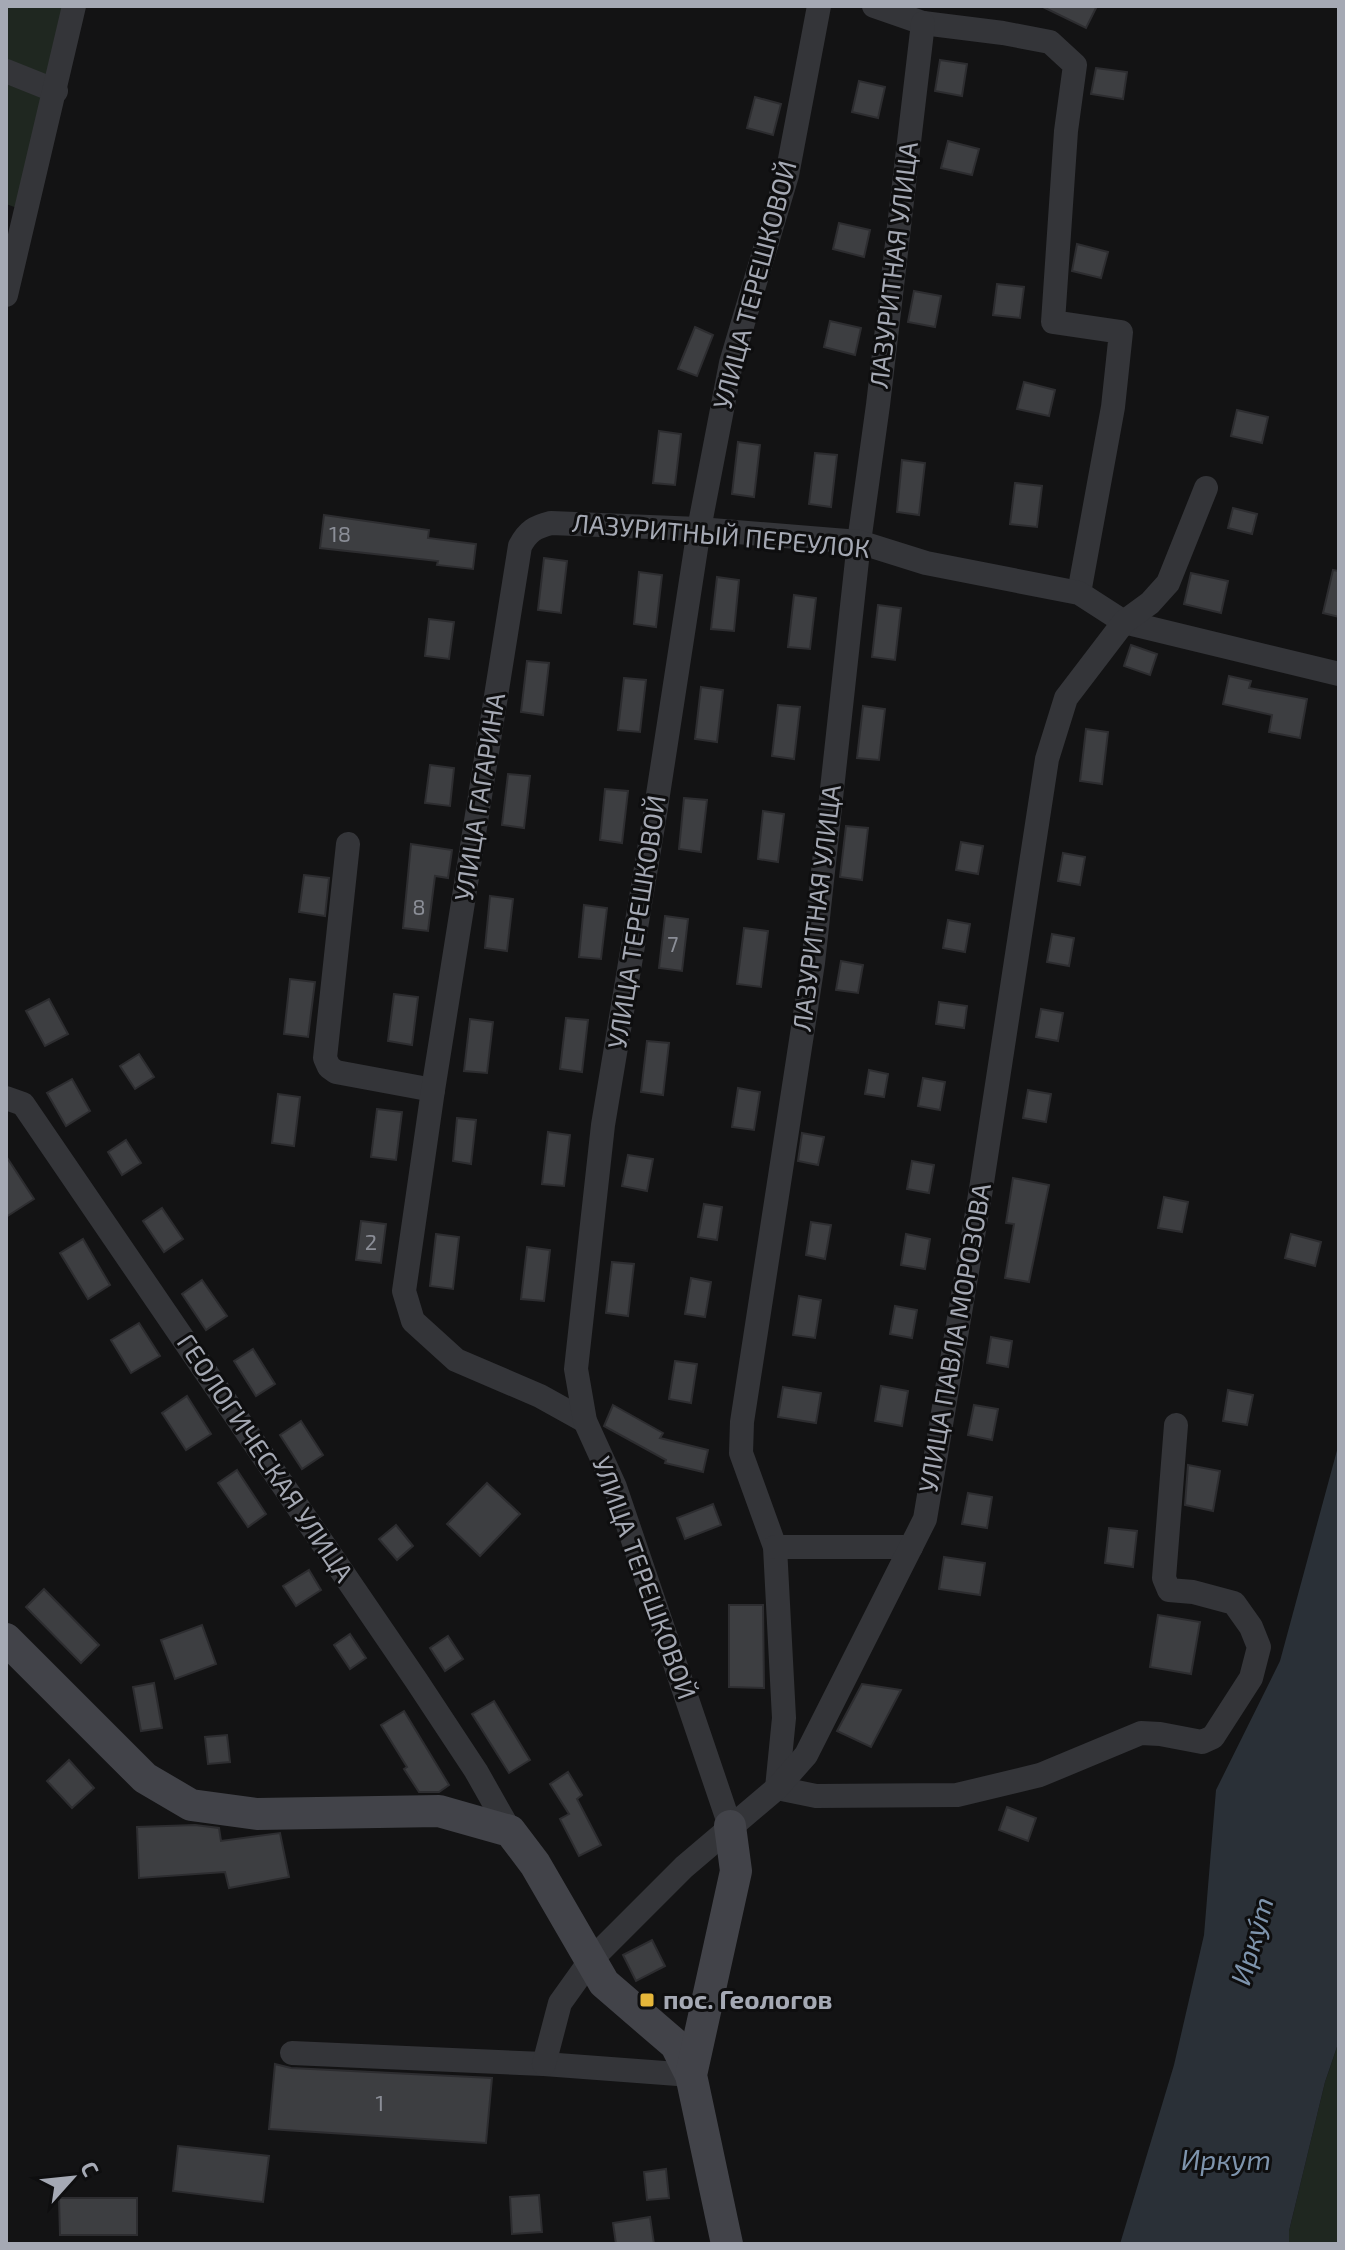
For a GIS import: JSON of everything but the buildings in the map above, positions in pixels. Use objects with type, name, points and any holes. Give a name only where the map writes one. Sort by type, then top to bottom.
[{"type":"street","points":[[6,295],[74,6]]},
{"type":"street","name":"УЛИЦА ТЕРЕШКОВОЙ","points":[[730,1826],[615,1487],[585,1421],[576,1369],[603,1125],[699,529],[731,363],[787,175],[819,6]]},
{"type":"street","points":[[874,6],[923,23],[1050,42],[1075,65],[1066,131],[1053,322],[1121,332],[1113,407],[1079,593]]},
{"type":"street","name":"ЛАЗУРИТНАЯ УЛИЦА","points":[[777,1788],[784,1718],[775,1547],[741,1453],[742,1422],[813,963],[859,542],[923,23]]},
{"type":"street","points":[[6,71],[56,91]]},
{"type":"street","name":"УЛИЦА ПАВЛА МОРОЗОВА","points":[[544,2064],[560,2003],[590,1961],[684,1867],[777,1788],[806,1755],[925,1519],[981,1189],[1047,759],[1066,698],[1124,622],[1150,603],[1168,583],[1206,488]]},
{"type":"street","name":"ЛАЗУРИТНЫЙ ПЕРЕУЛОК","points":[[551,523],[699,529],[859,542],[926,563],[1079,593],[1124,622],[1339,674]]},
{"type":"street","name":"УЛИЦА ГАГАРИНА","points":[[551,523],[527,533],[520,546],[404,1291],[413,1321],[456,1360],[540,1396],[585,1421]]},
{"type":"street","points":[[348,844],[325,1058],[329,1067],[336,1072],[433,1090]]},
{"type":"street","name":"ГЕОЛОГИЧЕСКАЯ УЛИЦА","points":[[6,1098],[23,1104],[407,1667],[476,1771],[510,1831]]},
{"type":"street","points":[[777,1788],[816,1796],[957,1795],[1040,1775],[1141,1733],[1202,1742],[1213,1737],[1251,1678],[1259,1647],[1251,1627],[1234,1603],[1193,1592],[1169,1590],[1164,1578],[1176,1425]]},
{"type":"street","points":[[775,1547],[911,1547]]},
{"type":"street","points":[[6,1639],[145,1778],[191,1805],[257,1814],[439,1811],[510,1831],[535,1864],[604,1983],[676,2045],[691,2075],[727,2244]]},
{"type":"street","points":[[691,2075],[736,1871],[730,1826]]},
{"type":"street","points":[[292,2053],[544,2064],[691,2075]]},
{"type":"shaded area","points":[[6,6],[68,6],[51,81],[6,63]]},
{"type":"shaded area","points":[[6,80],[46,97],[20,209],[6,204]]},
{"type":"shaded area","points":[[1339,2041],[1339,2244],[1289,2244],[1289,2231],[1325,2082]]},
{"type":"water","name":"Иркут","points":[[1339,1443],[1339,2041],[1325,2082],[1289,2231],[1289,2244],[1120,2244],[1174,2065],[1204,1935],[1216,1790],[1280,1661]]},
{"type":"place","name":"пос. Геологов","points":[[647,2000]]},
{"type":"water label","name":"Ирку́т","points":[[1252,1941]]}]
